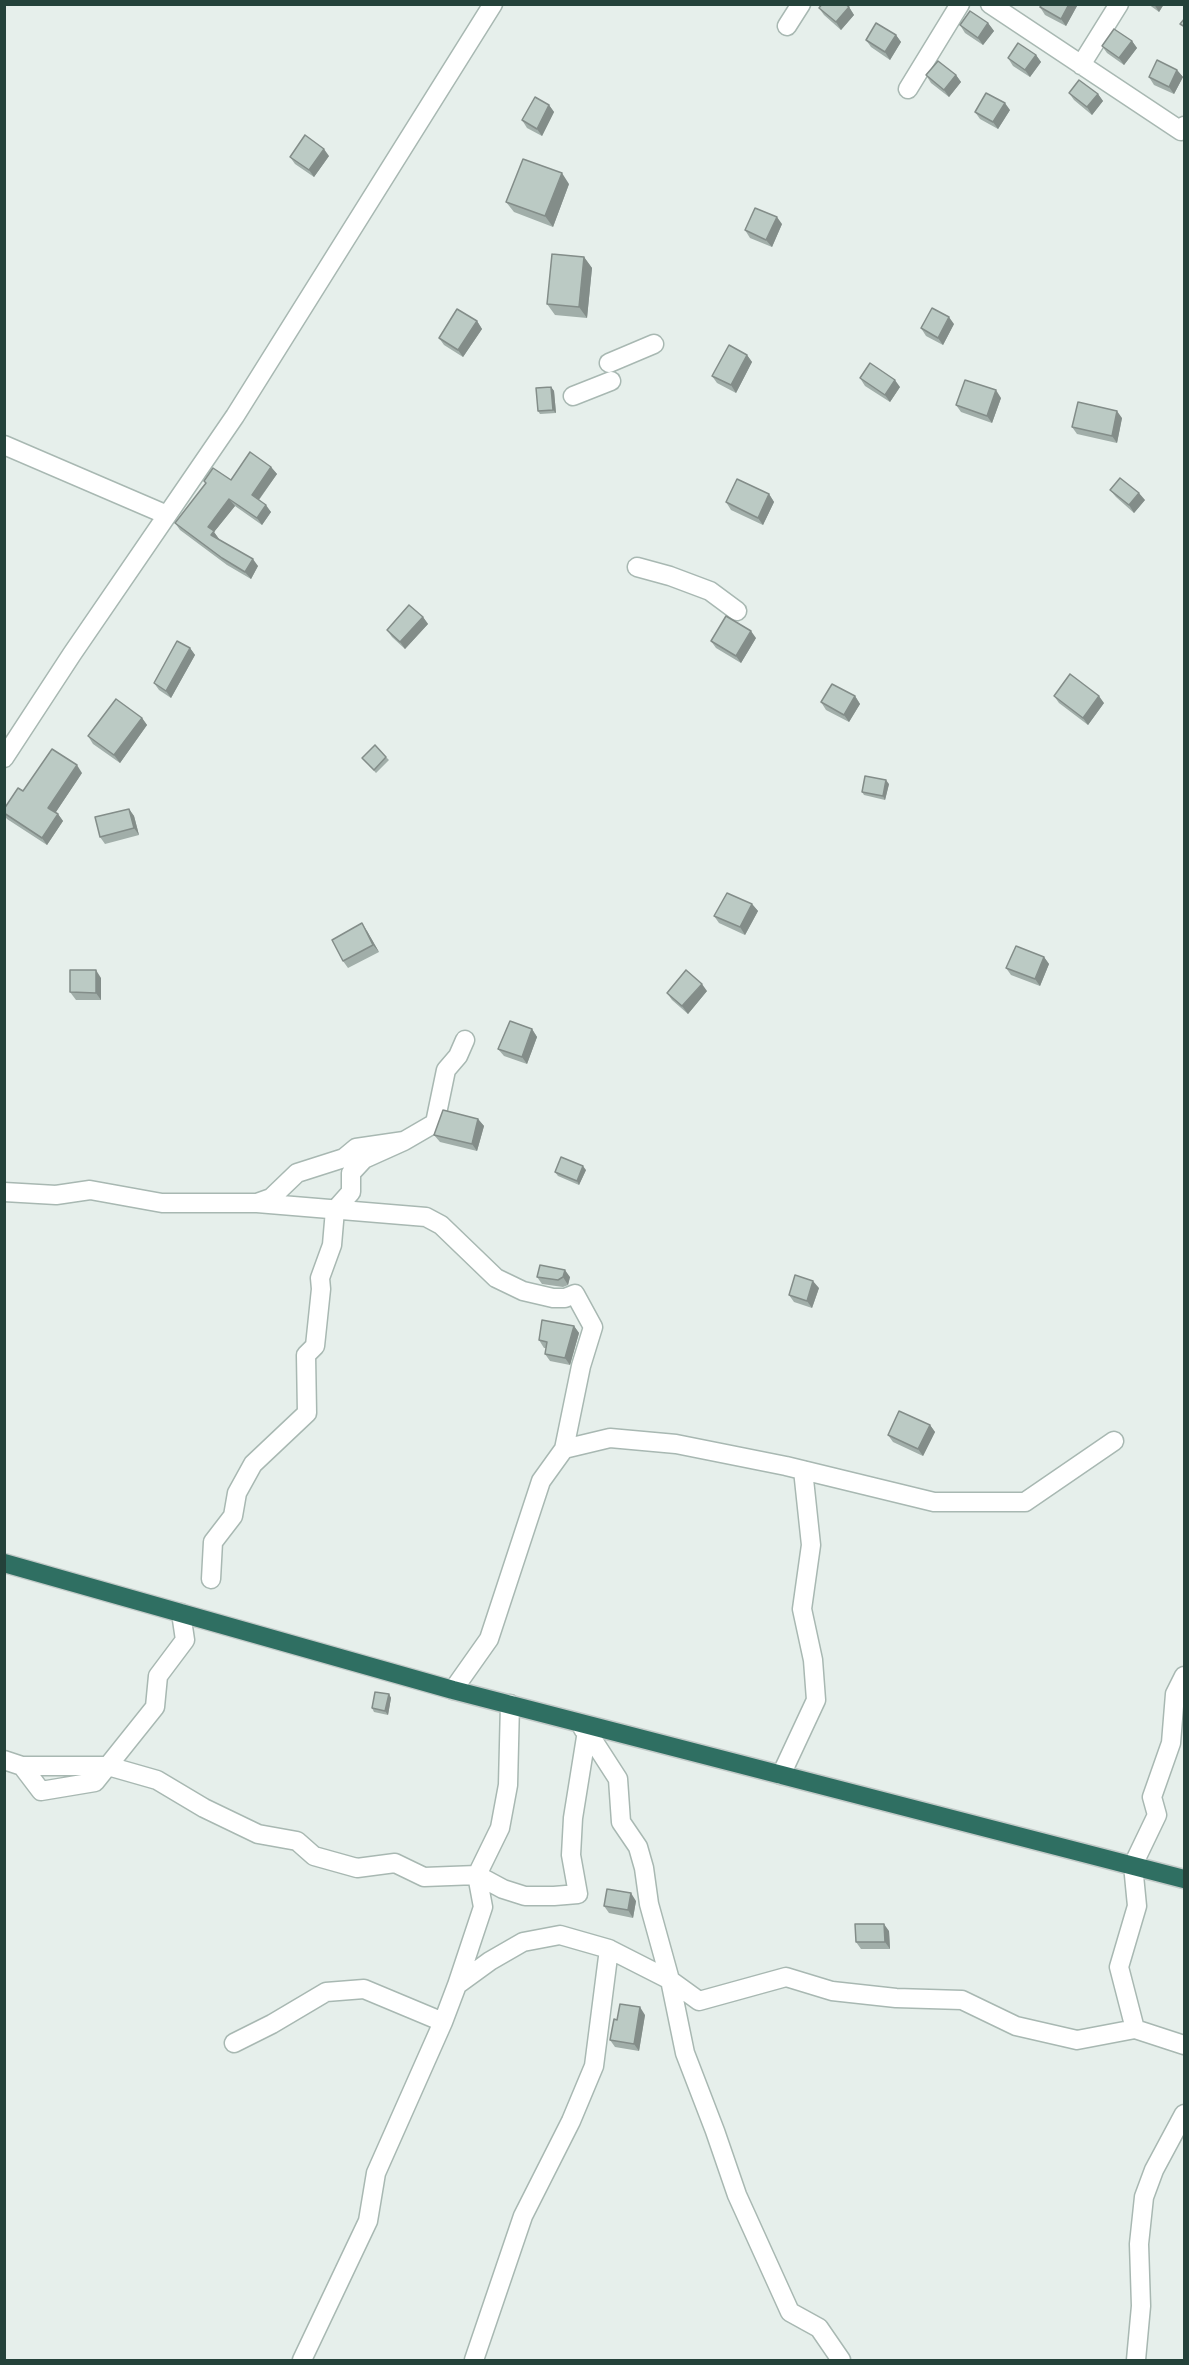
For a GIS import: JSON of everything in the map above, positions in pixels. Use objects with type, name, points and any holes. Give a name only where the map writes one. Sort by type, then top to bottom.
[{"type":"highway","points":[[4,1563],[565,1720],[1185,1879]]},
{"type":"street","points":[[4,758],[266,369],[493,4]]},
{"type":"street","points":[[787,26],[801,4]]},
{"type":"street","points":[[908,89],[960,4]]},
{"type":"street","points":[[990,4],[1181,131],[1185,126]]},
{"type":"street","points":[[1081,65],[1119,4]]},
{"type":"street","points":[[573,396],[654,344]]},
{"type":"street","points":[[4,445],[167,515]]},
{"type":"street","points":[[637,567],[710,591],[737,610]]},
{"type":"street","points":[[211,1579],[213,1542],[233,1516],[237,1493],[253,1464],[307,1413],[306,1355],[315,1346],[321,1289],[320,1278],[333,1245],[335,1210],[351,1192],[351,1173],[364,1159],[404,1141],[435,1123],[446,1070],[458,1056],[465,1041]]},
{"type":"street","points":[[257,1203],[271,1198],[297,1173],[344,1158],[356,1148],[404,1141]]},
{"type":"street","points":[[4,1192],[56,1195],[90,1190],[162,1203],[257,1203],[426,1217],[441,1225],[496,1278],[523,1291],[553,1298],[566,1298],[575,1294],[593,1327],[579,1375],[564,1449],[541,1481],[489,1639],[453,1690]]},
{"type":"street","points":[[564,1449],[610,1438],[665,1443],[803,1470],[934,1502],[1025,1502],[1114,1440]]},
{"type":"street","points":[[781,1775],[816,1700],[813,1660],[802,1609],[811,1545],[803,1470]]},
{"type":"street","points":[[13,1763],[41,1791],[95,1782],[155,1707],[158,1676],[185,1640],[181,1613]]},
{"type":"street","points":[[1135,2029],[1119,1967],[1137,1906],[1133,1865],[1157,1815],[1152,1797],[1171,1743],[1175,1694],[1185,1676]]},
{"type":"street","points":[[302,2361],[368,2221],[376,2173],[443,2022],[483,1907],[477,1875],[500,1827],[502,1817],[508,1785],[510,1704]]},
{"type":"street","points":[[565,1720],[587,1731],[618,1779],[621,1822],[638,1846],[649,1904],[670,1980],[685,2053],[737,2195],[790,2312],[819,2328],[841,2361]]},
{"type":"street","points":[[13,1763],[108,1766],[157,1780],[204,1808],[258,1834],[297,1841],[314,1856],[357,1868],[395,1863],[424,1877],[477,1875],[503,1889],[525,1896],[578,1894],[571,1855],[573,1818],[587,1731]]},
{"type":"street","points":[[457,1985],[490,1961],[523,1942],[560,1935],[609,1949],[670,1980],[699,2001],[786,1977],[832,1991],[896,1998],[962,2000],[1016,2026],[1077,2040],[1135,2029],[1185,2045]]},
{"type":"street","points":[[474,2361],[523,2216],[571,2121],[594,2066],[609,1949]]},
{"type":"street","points":[[234,2043],[272,2024],[326,1992],[364,1989],[443,2022]]},
{"type":"street","points":[[1136,2361],[1141,2306],[1140,2244],[1144,2197],[1154,2170],[1185,2114]]},
{"type":"building","points":[[822,4],[845,4],[849,7],[836,22],[819,8]]},
{"type":"building","points":[[1042,4],[1069,4],[1061,19],[1040,7]]},
{"type":"building","points":[[970,11],[988,23],[978,38],[960,25]]},
{"type":"building","points":[[876,23],[896,35],[885,52],[866,40]]},
{"type":"building","points":[[1114,29],[1132,41],[1119,58],[1102,46]]},
{"type":"building","points":[[1018,43],[1036,55],[1025,70],[1008,58]]},
{"type":"building","points":[[1157,60],[1177,70],[1169,87],[1149,77]]},
{"type":"building","points":[[938,61],[956,75],[944,90],[926,75]]},
{"type":"building","points":[[1079,80],[1098,94],[1087,107],[1069,93]]},
{"type":"building","points":[[986,93],[1005,103],[993,122],[975,112]]},
{"type":"building","points":[[535,97],[549,105],[537,129],[522,120]]},
{"type":"building","points":[[305,135],[324,149],[309,170],[290,157]]},
{"type":"building","points":[[523,159],[562,173],[545,216],[506,202]]},
{"type":"building","points":[[755,208],[777,217],[766,240],[745,230]]},
{"type":"building","points":[[552,254],[584,257],[579,307],[547,304]]},
{"type":"building","points":[[932,308],[949,317],[938,338],[921,328]]},
{"type":"building","points":[[457,309],[477,321],[458,350],[439,338]]},
{"type":"building","points":[[729,345],[747,355],[731,385],[712,376]]},
{"type":"building","points":[[870,363],[895,380],[885,395],[860,378]]},
{"type":"building","points":[[965,380],[996,390],[987,416],[956,405]]},
{"type":"building","points":[[551,387],[553,410],[538,411],[536,388]]},
{"type":"building","points":[[1078,402],[1117,411],[1112,436],[1072,427]]},
{"type":"building","points":[[250,452],[271,467],[252,495],[266,505],[257,518],[229,499],[208,527],[214,531],[211,535],[253,559],[245,572],[175,523],[206,483],[204,481],[213,468],[231,480]]},
{"type":"building","points":[[1120,478],[1139,493],[1129,505],[1110,490]]},
{"type":"building","points":[[737,479],[769,494],[758,518],[726,502]]},
{"type":"building","points":[[409,605],[423,617],[400,642],[387,630]]},
{"type":"building","points":[[726,616],[751,631],[736,656],[711,641]]},
{"type":"building","points":[[177,641],[190,648],[166,691],[154,683]]},
{"type":"building","points":[[1070,674],[1099,696],[1083,718],[1054,696]]},
{"type":"building","points":[[832,684],[855,696],[844,715],[821,702]]},
{"type":"building","points":[[116,699],[142,718],[114,755],[88,736]]},
{"type":"building","points":[[375,745],[386,757],[374,770],[362,758]]},
{"type":"building","points":[[52,749],[77,765],[48,808],[58,814],[42,838],[4,813],[4,809],[18,788],[23,791]]},
{"type":"building","points":[[865,776],[886,780],[883,796],[862,792]]},
{"type":"building","points":[[129,809],[134,828],[100,837],[95,817]]},
{"type":"building","points":[[727,893],[752,904],[740,927],[714,916]]},
{"type":"building","points":[[362,923],[373,945],[343,961],[332,940]]},
{"type":"building","points":[[1016,946],[1044,957],[1035,979],[1006,968]]},
{"type":"building","points":[[70,970],[96,970],[96,993],[70,992]]},
{"type":"building","points":[[686,970],[702,984],[682,1006],[667,993]]},
{"type":"building","points":[[510,1021],[532,1029],[522,1057],[498,1049]]},
{"type":"building","points":[[443,1110],[478,1119],[472,1144],[434,1135]]},
{"type":"building","points":[[561,1157],[583,1166],[577,1181],[555,1172]]},
{"type":"building","points":[[540,1265],[565,1270],[563,1277],[558,1280],[537,1277]]},
{"type":"building","points":[[795,1275],[813,1281],[807,1301],[789,1295]]},
{"type":"building","points":[[542,1320],[574,1326],[565,1358],[545,1354],[547,1342],[539,1340]]},
{"type":"building","points":[[899,1411],[930,1425],[918,1449],[888,1435]]},
{"type":"building","points":[[375,1692],[389,1694],[385,1711],[372,1708]]},
{"type":"building","points":[[607,1889],[631,1893],[628,1910],[604,1906]]},
{"type":"building","points":[[855,1924],[884,1924],[885,1942],[856,1942]]},
{"type":"building","points":[[620,2004],[640,2007],[634,2044],[610,2040]]}]
